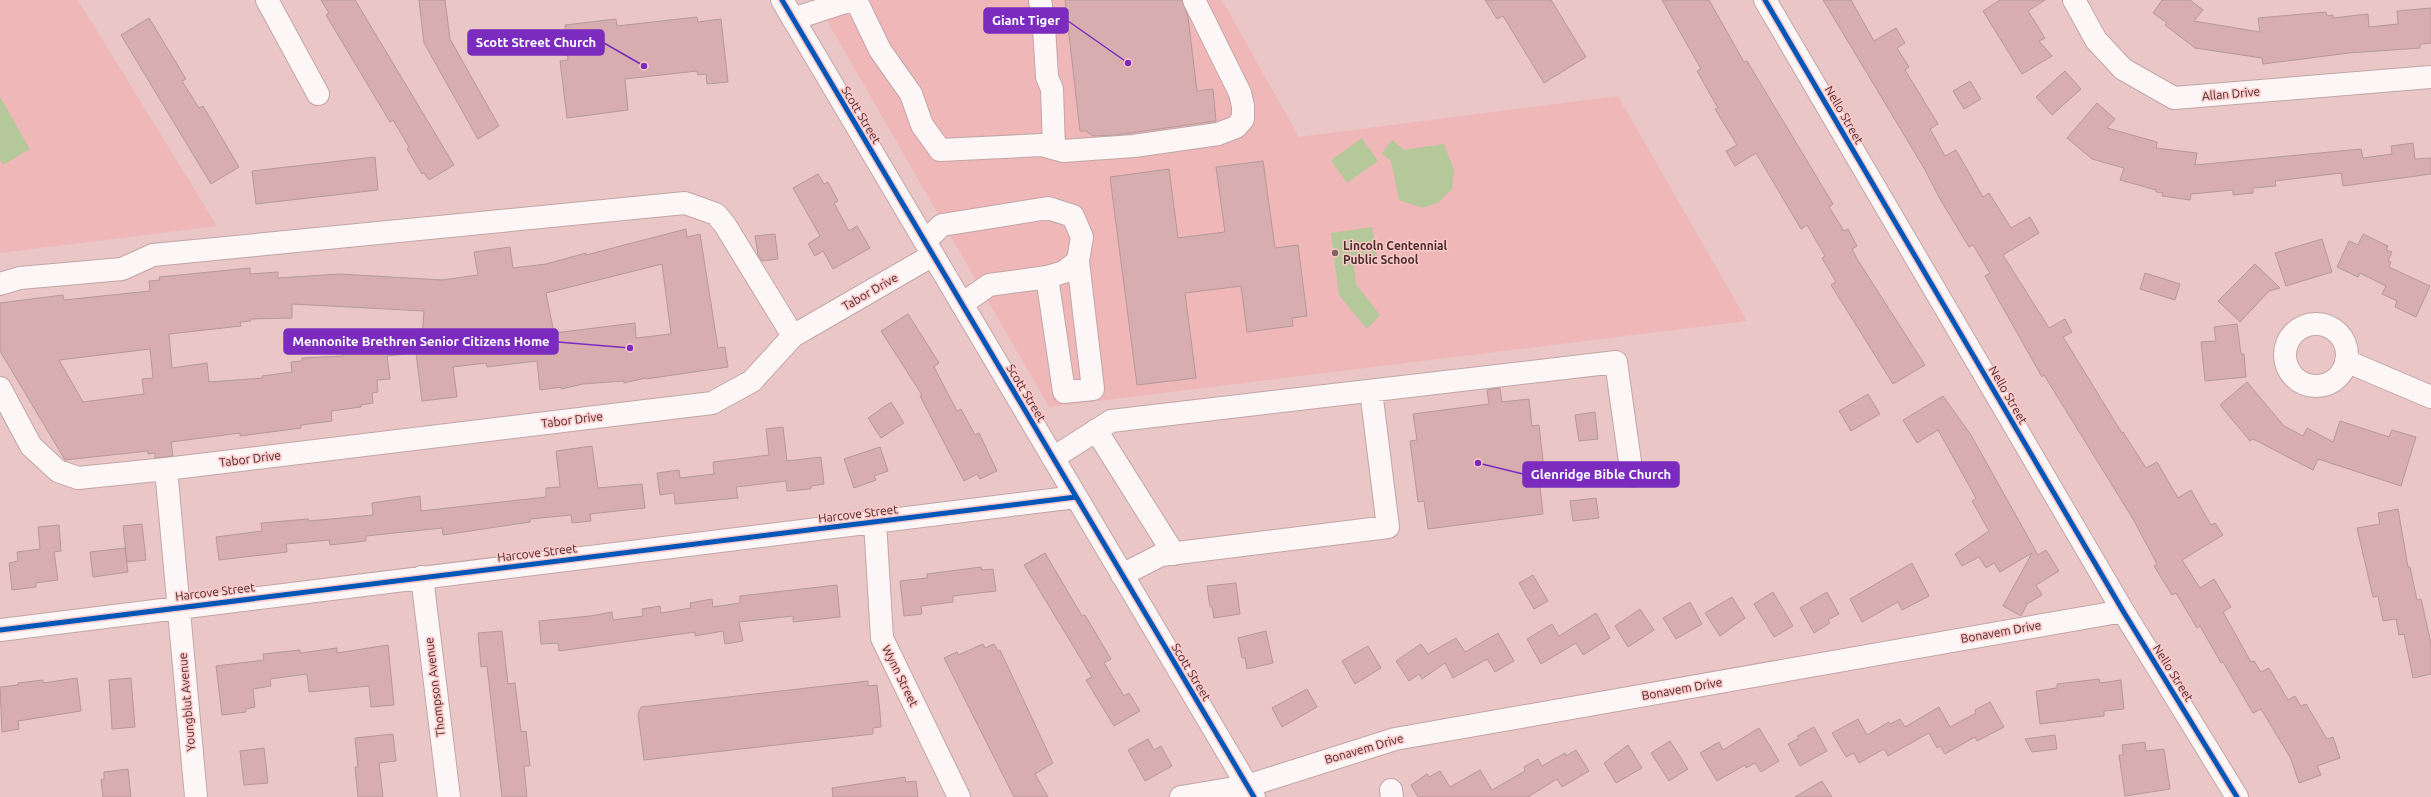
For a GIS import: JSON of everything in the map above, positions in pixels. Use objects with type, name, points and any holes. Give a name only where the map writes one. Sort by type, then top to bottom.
[{"type":"street","points":[[267,0],[318,94]]},
{"type":"street","name":"Scott Street","points":[[782,0],[1250,791]]},
{"type":"street","points":[[793,19],[851,0]]},
{"type":"street","points":[[856,0],[880,50],[912,94],[922,125],[940,150],[1041,145],[1063,151],[1134,146],[1218,134],[1236,127],[1243,119],[1243,106],[1240,93],[1194,0]]},
{"type":"street","points":[[1040,0],[1047,77],[1052,89],[1054,148]]},
{"type":"street","name":"Nello Street","points":[[1765,0],[2123,611],[2237,797]]},
{"type":"street","name":"Allan Drive","points":[[2074,0],[2096,40],[2123,69],[2174,98],[2431,77]]},
{"type":"street","points":[[0,284],[20,278],[122,269],[153,255],[685,203],[716,214],[725,225],[793,336]]},
{"type":"street","name":"Tabor Drive","points":[[0,388],[31,446],[58,471],[78,478],[166,469],[712,403],[752,381],[793,336],[929,248],[942,225],[1048,208],[1073,216],[1082,237],[1078,261],[1093,389],[1064,392],[1047,277]]},
{"type":"street","points":[[962,304],[989,285],[1047,277],[1064,272],[1078,261]]},
{"type":"street","points":[[2346,361],[2431,398]]},
{"type":"street","points":[[1053,458],[1111,421],[1616,362],[1632,476]]},
{"type":"street","points":[[1122,575],[1161,555],[1388,527],[1370,391]]},
{"type":"street","points":[[1096,430],[1174,554]]},
{"type":"street","name":"Youngblut Avenue","points":[[166,469],[196,797]]},
{"type":"street","name":"Harcove Street","points":[[0,630],[1076,497]]},
{"type":"street","name":"Wynn Street","points":[[875,522],[882,638],[959,797]]},
{"type":"street","name":"Thompson Avenue","points":[[422,577],[449,797]]},
{"type":"street","name":"Bonavem Drive","points":[[1181,797],[1250,791],[1395,739],[2123,611]]},
{"type":"shaded area","points":[[0,0],[78,0],[217,226],[0,253]]},
{"type":"shaded area","name":"Lincoln Centennial Public School","points":[[815,0],[1222,0],[1299,137],[1618,96],[1747,321],[1049,407]]},
{"type":"green space","points":[[0,97],[30,149],[3,165],[0,159]]},
{"type":"green space","points":[[1362,138],[1378,161],[1347,183],[1331,160]]},
{"type":"green space","points":[[1392,140],[1404,150],[1444,144],[1454,170],[1452,189],[1439,202],[1423,208],[1399,200],[1391,161],[1382,153]]},
{"type":"green space","points":[[1372,227],[1377,256],[1353,259],[1356,284],[1380,315],[1367,329],[1339,295],[1331,233]]},
{"type":"building","points":[[321,0],[355,0],[454,165],[429,180],[424,173],[422,174],[407,149],[409,147],[393,120],[390,122],[326,15],[329,13]]},
{"type":"building","points":[[419,0],[445,0],[450,39],[499,126],[478,139],[424,43]]},
{"type":"building","points":[[1065,0],[1182,0],[1188,17],[1197,91],[1213,89],[1216,121],[1116,135],[1093,136],[1086,131],[1080,131]]},
{"type":"building","points":[[1485,0],[1551,0],[1586,57],[1544,83],[1503,16],[1497,19]]},
{"type":"building","points":[[1662,0],[1709,0],[1744,62],[1747,61],[1833,204],[1829,207],[1844,231],[1848,229],[1857,246],[1852,249],[1857,259],[1925,365],[1893,384],[1831,285],[1836,282],[1822,258],[1825,256],[1807,225],[1801,229],[1756,153],[1735,166],[1726,151],[1737,145],[1715,109],[1718,108],[1697,71],[1701,69]]},
{"type":"building","points":[[1823,0],[1851,0],[1874,41],[1896,28],[1905,43],[1897,48],[1909,67],[1905,70],[1938,124],[1930,129],[1945,156],[1956,150],[1983,197],[1989,193],[2011,228],[2030,217],[2039,233],[2003,255],[2049,328],[2065,319],[2072,332],[2063,337],[2122,433],[2123,432],[2146,468],[2157,462],[2178,498],[2191,490],[2211,525],[2215,523],[2223,535],[2182,560],[2200,588],[2214,579],[2231,607],[2223,612],[2251,662],[2254,661],[2261,672],[2269,668],[2288,700],[2295,696],[2301,706],[2306,704],[2327,739],[2333,737],[2340,758],[2317,766],[2321,775],[2299,783],[2291,759],[2261,709],[2253,713],[2223,662],[2221,663],[2200,626],[2197,628],[2176,593],[2172,595],[2154,566],[2157,564],[2133,519],[2044,375],[2042,377],[1985,276],[1990,273],[1973,245],[1969,247],[1940,199],[1924,168]]},
{"type":"building","points":[[2000,0],[2045,0],[2028,11],[2045,38],[2039,41],[2052,56],[2022,74],[1983,11]]},
{"type":"building","points":[[2162,0],[2190,0],[2203,10],[2194,21],[2260,32],[2258,18],[2326,12],[2327,16],[2333,15],[2333,18],[2368,14],[2369,27],[2398,24],[2397,11],[2431,8],[2431,43],[2420,44],[2420,48],[2349,53],[2263,64],[2262,58],[2195,48],[2165,25],[2167,23],[2153,13]]},
{"type":"building","points":[[697,17],[698,22],[721,19],[728,82],[707,84],[706,74],[698,75],[697,71],[625,79],[628,110],[567,118],[560,61],[568,60],[565,25],[616,19],[617,26]]},
{"type":"building","points":[[149,18],[186,79],[182,81],[199,108],[203,106],[239,167],[211,184],[121,35]]},
{"type":"building","points":[[2065,71],[2081,89],[2052,115],[2036,97]]},
{"type":"building","points":[[1970,81],[1981,99],[1964,109],[1953,91]]},
{"type":"building","points":[[2097,103],[2115,119],[2107,128],[2157,142],[2156,148],[2197,153],[2195,165],[2361,149],[2363,158],[2392,154],[2391,146],[2413,143],[2415,159],[2431,158],[2431,174],[2343,186],[2341,173],[2275,181],[2276,186],[2253,188],[2253,193],[2233,195],[2233,190],[2191,194],[2190,200],[2162,196],[2163,193],[2156,192],[2156,190],[2120,180],[2124,168],[2092,159],[2067,138]]},
{"type":"building","points":[[375,157],[378,190],[256,204],[252,171]]},
{"type":"building","points":[[1263,161],[1275,248],[1298,245],[1307,316],[1292,318],[1293,326],[1247,332],[1241,286],[1185,293],[1196,378],[1137,385],[1110,177],[1169,169],[1178,238],[1225,232],[1216,167]]},
{"type":"building","points":[[818,174],[824,184],[828,182],[838,201],[834,203],[849,231],[857,226],[870,248],[833,269],[823,251],[815,256],[808,244],[820,236],[793,188]]},
{"type":"building","points":[[686,229],[687,237],[700,234],[718,348],[725,347],[728,367],[646,378],[624,383],[624,381],[583,384],[561,389],[561,387],[540,390],[537,361],[487,367],[486,363],[453,367],[457,397],[422,401],[416,353],[387,356],[390,379],[377,380],[378,392],[372,393],[373,403],[361,405],[361,407],[331,411],[332,421],[301,425],[301,428],[240,436],[240,433],[171,442],[173,456],[155,458],[155,453],[148,454],[148,451],[65,460],[0,351],[0,303],[63,295],[64,300],[150,291],[149,281],[160,280],[159,277],[250,268],[250,274],[278,272],[278,278],[340,274],[442,280],[478,275],[474,252],[510,247],[513,268],[546,264],[586,253],[586,255]],"holes":[[[662,264],[671,334],[636,338],[635,323],[554,333],[546,293]],[[292,304],[424,311],[422,337],[373,343],[374,350],[343,353],[343,356],[302,358],[302,361],[291,362],[292,372],[262,376],[263,378],[209,382],[207,363],[172,368],[169,334],[241,326],[240,322],[251,321],[251,319],[292,318]],[[150,349],[153,378],[142,379],[144,394],[83,402],[59,360]]]},
{"type":"building","points":[[775,234],[778,259],[762,261],[758,255],[755,236]]},
{"type":"building","points":[[2363,234],[2388,246],[2386,250],[2392,252],[2388,261],[2391,262],[2389,267],[2430,286],[2416,317],[2395,307],[2397,301],[2382,294],[2386,286],[2360,273],[2358,277],[2337,267],[2349,241],[2358,245]]},
{"type":"building","points":[[2322,239],[2332,272],[2286,286],[2275,253]]},
{"type":"building","points":[[2255,264],[2280,288],[2269,291],[2240,322],[2218,301]]},
{"type":"building","points":[[2145,273],[2180,284],[2175,300],[2140,289]]},
{"type":"building","points":[[908,314],[939,363],[934,367],[957,411],[961,409],[975,435],[979,433],[997,471],[980,479],[977,474],[964,481],[920,396],[922,395],[881,331]]},
{"type":"building","points":[[2237,324],[2241,354],[2244,354],[2246,377],[2205,381],[2201,342],[2216,341],[2214,327]]},
{"type":"building","points":[[2247,382],[2284,426],[2303,436],[2307,428],[2333,442],[2340,421],[2389,437],[2392,430],[2416,437],[2401,486],[2318,459],[2313,470],[2253,439],[2250,441],[2220,405]]},
{"type":"building","points":[[1500,388],[1502,402],[1529,399],[1532,426],[1539,425],[1546,486],[1540,487],[1543,514],[1428,529],[1424,501],[1418,502],[1410,441],[1417,440],[1413,414],[1489,404],[1487,390]]},
{"type":"building","points":[[1868,394],[1880,414],[1851,431],[1839,411]]},
{"type":"building","points":[[1943,396],[1971,435],[2038,555],[2046,550],[2059,571],[2036,585],[2042,595],[2027,604],[2021,616],[2003,606],[2032,553],[2000,572],[1994,563],[1986,568],[1979,557],[1962,566],[1955,554],[1989,531],[1972,501],[1976,498],[1938,430],[1917,443],[1903,420]]},
{"type":"building","points":[[891,402],[904,423],[881,438],[868,418]]},
{"type":"building","points":[[1595,412],[1598,439],[1579,441],[1575,415]]},
{"type":"building","points":[[783,427],[787,461],[821,457],[824,484],[811,486],[811,489],[787,491],[786,481],[736,487],[738,498],[675,504],[674,493],[660,495],[657,473],[679,470],[680,478],[714,474],[713,462],[769,455],[766,429]]},
{"type":"building","points":[[592,446],[598,488],[642,484],[645,508],[590,514],[591,521],[572,523],[571,515],[530,519],[530,522],[443,535],[442,528],[366,536],[366,541],[330,545],[329,540],[286,544],[287,552],[219,560],[216,537],[262,531],[261,523],[308,519],[309,521],[373,515],[372,503],[420,496],[421,511],[546,497],[546,488],[560,487],[556,451]]},
{"type":"building","points":[[880,447],[888,471],[874,476],[876,480],[854,488],[844,459]]},
{"type":"building","points":[[1596,498],[1599,518],[1573,521],[1570,501]]},
{"type":"building","points":[[2398,509],[2408,567],[2410,567],[2417,600],[2421,599],[2431,643],[2431,674],[2413,678],[2404,634],[2399,635],[2396,619],[2383,621],[2378,596],[2373,597],[2357,528],[2380,524],[2378,513]]},
{"type":"building","points":[[142,524],[146,560],[127,562],[123,526]]},
{"type":"building","points":[[59,525],[61,551],[54,552],[58,580],[36,583],[36,587],[12,590],[9,563],[18,561],[17,552],[40,549],[38,527]]},
{"type":"building","points":[[125,548],[128,572],[93,577],[90,552]]},
{"type":"building","points":[[1045,553],[1082,616],[1085,615],[1111,659],[1104,663],[1124,696],[1129,693],[1140,711],[1114,726],[1086,680],[1092,677],[1024,565]]},
{"type":"building","points":[[1912,563],[1929,596],[1902,610],[1898,602],[1862,622],[1850,599]]},
{"type":"building","points":[[981,567],[982,570],[993,569],[996,591],[953,596],[953,602],[921,606],[922,614],[904,616],[900,581],[927,578],[927,574]]},
{"type":"building","points":[[1533,575],[1548,601],[1534,609],[1519,583]]},
{"type":"building","points":[[1236,583],[1240,614],[1214,618],[1212,607],[1210,607],[1207,586]]},
{"type":"building","points":[[837,585],[840,617],[793,622],[793,616],[739,622],[743,641],[725,644],[723,631],[695,636],[695,632],[559,651],[558,643],[541,644],[539,621],[590,616],[612,612],[613,620],[643,616],[642,609],[660,606],[661,613],[691,608],[690,603],[712,599],[713,607],[740,603],[740,596]]},
{"type":"building","points":[[1773,592],[1793,626],[1774,637],[1754,604]]},
{"type":"building","points":[[1827,592],[1839,614],[1828,620],[1830,623],[1814,633],[1800,608]]},
{"type":"building","points":[[1732,597],[1745,618],[1720,636],[1705,613]]},
{"type":"building","points":[[1690,602],[1702,624],[1676,639],[1663,618]]},
{"type":"building","points":[[1640,609],[1654,630],[1628,647],[1615,626]]},
{"type":"building","points":[[1596,613],[1610,638],[1583,655],[1576,643],[1541,664],[1527,639],[1552,624],[1559,636]]},
{"type":"building","points":[[502,631],[508,684],[515,683],[521,732],[526,731],[530,766],[524,766],[527,797],[502,797],[487,666],[481,667],[478,633]]},
{"type":"building","points":[[1266,631],[1273,663],[1247,669],[1245,658],[1242,658],[1238,638]]},
{"type":"building","points":[[1498,633],[1514,661],[1495,672],[1487,659],[1453,678],[1445,663],[1422,679],[1419,674],[1409,681],[1396,661],[1421,644],[1428,654],[1456,638],[1465,652]]},
{"type":"building","points":[[983,644],[985,648],[994,644],[998,651],[1000,650],[1053,763],[1035,774],[1048,797],[1014,797],[944,658],[957,652],[958,655]]},
{"type":"building","points":[[388,645],[394,705],[371,707],[369,686],[309,692],[307,674],[270,679],[271,686],[253,689],[255,707],[246,709],[246,712],[222,715],[216,666],[264,660],[263,654],[300,650],[300,653],[337,648],[337,653]]},
{"type":"building","points":[[1368,646],[1381,668],[1355,684],[1342,661]]},
{"type":"building","points":[[77,678],[81,711],[18,721],[19,729],[2,732],[0,687],[43,680],[43,683]]},
{"type":"building","points":[[131,678],[135,727],[112,729],[109,680]]},
{"type":"building","points":[[2099,679],[2100,683],[2121,680],[2124,709],[2104,711],[2104,716],[2040,724],[2036,691],[2057,688],[2057,684]]},
{"type":"building","points":[[868,681],[868,686],[877,685],[880,712],[881,727],[873,728],[873,734],[644,760],[638,714],[641,707]]},
{"type":"building","points":[[1307,689],[1317,707],[1282,727],[1272,708]]},
{"type":"building","points":[[1990,702],[2004,727],[1977,741],[1975,737],[1945,754],[1940,746],[1937,748],[1929,733],[1888,756],[1884,749],[1859,763],[1854,753],[1846,757],[1832,733],[1858,719],[1867,735],[1889,722],[1890,724],[1900,719],[1905,727],[1939,707],[1950,727],[1976,713],[1975,710]]},
{"type":"building","points":[[1814,727],[1827,751],[1800,766],[1788,744],[1799,738],[1797,736]]},
{"type":"building","points":[[1759,728],[1779,761],[1761,772],[1755,763],[1746,768],[1745,765],[1717,781],[1700,753],[1719,742],[1723,750]]},
{"type":"building","points":[[393,734],[396,761],[379,763],[383,797],[358,797],[355,767],[358,767],[355,738]]},
{"type":"building","points":[[2055,735],[2057,749],[2032,752],[2025,739]]},
{"type":"building","points":[[1148,739],[1154,750],[1161,746],[1172,766],[1145,781],[1128,750]]},
{"type":"building","points":[[1670,741],[1688,769],[1669,781],[1651,753]]},
{"type":"building","points":[[2145,742],[2146,751],[2164,749],[2170,789],[2125,796],[2119,755],[2123,755],[2122,745]]},
{"type":"building","points":[[1628,745],[1642,768],[1616,783],[1604,763]]},
{"type":"building","points":[[264,748],[268,783],[244,785],[240,751]]},
{"type":"building","points":[[1576,750],[1589,771],[1562,787],[1557,779],[1528,797],[1418,797],[1411,785],[1427,774],[1429,777],[1440,771],[1450,787],[1480,770],[1492,790],[1525,771],[1524,767],[1538,759],[1542,766],[1565,753],[1566,756]]},
{"type":"building","points":[[128,769],[131,797],[103,797],[101,780],[104,779],[104,772]]},
{"type":"building","points":[[905,777],[906,782],[916,781],[918,797],[833,797],[832,788]]},
{"type":"building","points":[[1822,781],[1832,797],[1795,797]]},
{"type":"cycle path","points":[[782,0],[1254,797]]},
{"type":"cycle path","points":[[1765,0],[2123,611],[2237,797]]},
{"type":"cycle path","points":[[0,630],[1076,497]]},
{"type":"place","name":"Giant Tiger","points":[[1128,63]]},
{"type":"place","name":"Scott Street Church","points":[[644,66]]},
{"type":"place","name":"Lincoln Centennial Public School","points":[[1335,253]]},
{"type":"place","name":"Mennonite Brethren Senior Citizens Home","points":[[630,348]]},
{"type":"place","name":"Glenridge Bible Church","points":[[1478,463]]}]
